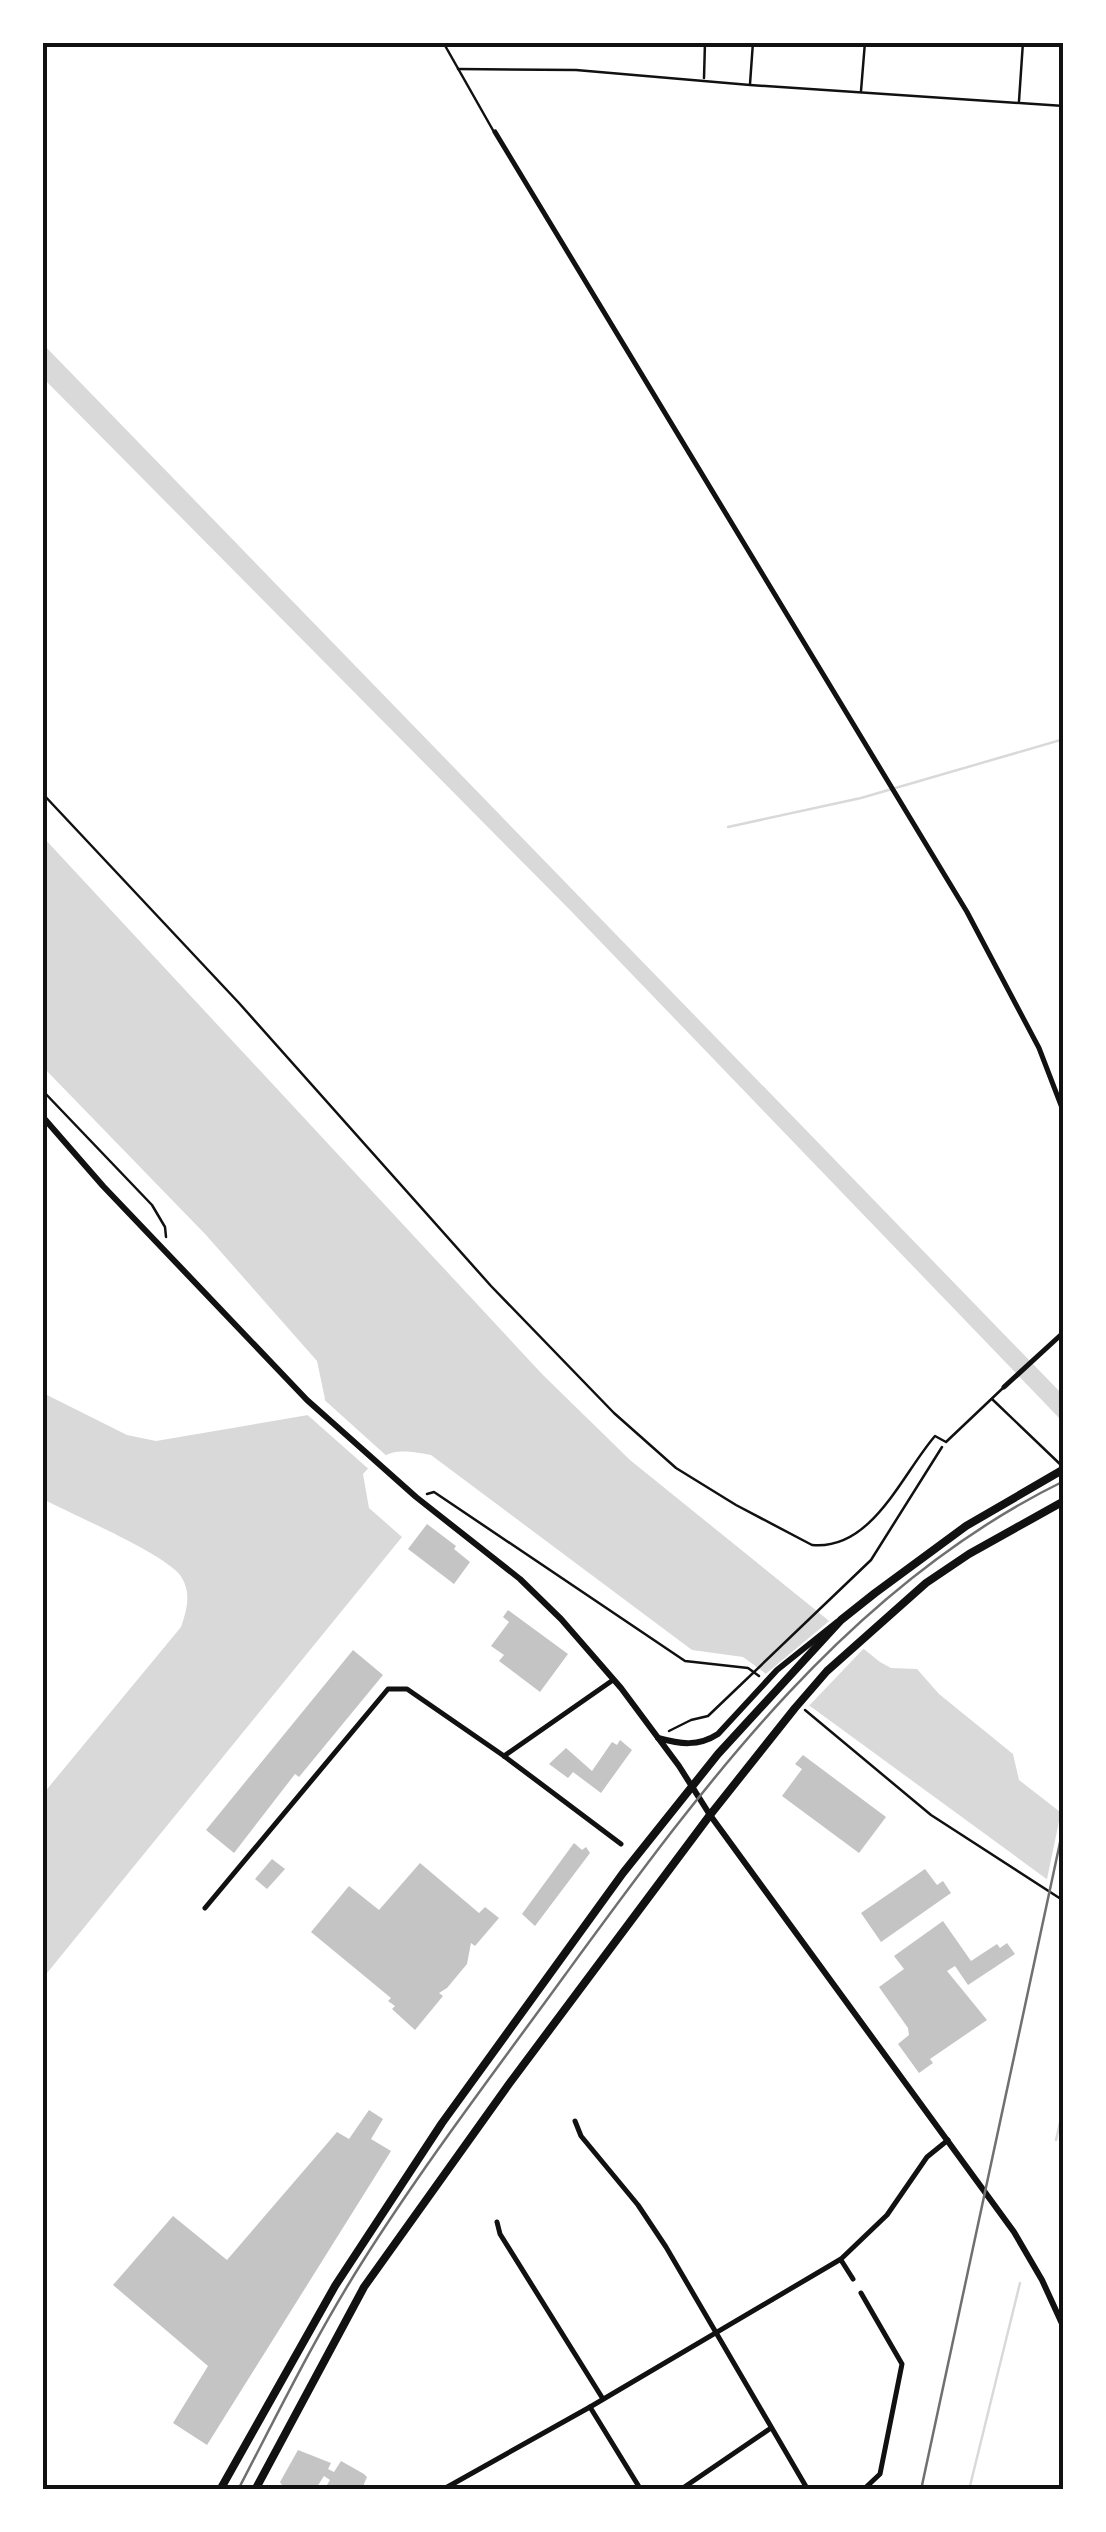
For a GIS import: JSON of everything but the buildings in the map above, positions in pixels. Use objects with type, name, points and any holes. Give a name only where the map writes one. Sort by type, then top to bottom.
[{"type":"main road","points":[[42,1116],[103,1186],[307,1400],[416,1497],[538,1595],[614,1680],[1014,2232],[1064,2328]]},
{"type":"main road","points":[[220,2490],[334,2286],[442,2123],[612,1888],[692,1786],[771,1693],[841,1620],[934,1548],[1064,1468]]},
{"type":"main road","points":[[255,2490],[364,2287],[509,2084],[710,1815],[796,1708],[862,1638],[955,1564],[1064,1501]]},
{"type":"main road","points":[[657,1738],[676,1743],[706,1742],[718,1734],[763,1681],[841,1620]]},
{"type":"street","points":[[494,132],[966,912],[1039,1048],[1064,1113]]},
{"type":"street","points":[[1004,1386],[1064,1332]]},
{"type":"street","points":[[504,1756],[614,1680]]},
{"type":"street","points":[[205,1908],[388,1688],[407,1689],[620,1844]]},
{"type":"street","points":[[575,2121],[581,2136],[638,2204],[808,2490]]},
{"type":"street","points":[[442,2490],[590,2408],[841,2259],[888,2215],[927,2157],[948,2140]]},
{"type":"street","points":[[497,2222],[500,2234],[603,2399]]},
{"type":"street","points":[[841,2259],[853,2279]]},
{"type":"street","points":[[861,2293],[902,2364],[880,2474],[863,2490]]},
{"type":"street","points":[[590,2408],[641,2490]]},
{"type":"street","points":[[680,2490],[771,2428]]},
{"type":"lane","points":[[442,42],[494,132]]},
{"type":"lane","points":[[704,80],[705,42]]},
{"type":"lane","points":[[750,86],[752,42]]},
{"type":"lane","points":[[861,92],[864,42]]},
{"type":"lane","points":[[1019,103],[1022,42]]},
{"type":"lane","points":[[458,69],[576,70],[750,86],[1064,106]]},
{"type":"lane","points":[[42,793],[239,1003],[540,1338],[614,1414],[676,1468],[799,1540],[826,1546],[853,1536],[874,1518],[935,1436],[946,1442],[1004,1386]]},
{"type":"lane","points":[[991,1398],[1064,1468]]},
{"type":"path","points":[[42,1090],[152,1205],[164,1227],[167,1254]]},
{"type":"path","points":[[103,1186],[106,1160]]},
{"type":"path","points":[[657,1738],[690,1720],[708,1716],[871,1560],[946,1442]]},
{"type":"path","points":[[416,1497],[434,1492],[685,1661],[748,1668],[763,1681]]},
{"type":"path","points":[[806,1711],[930,1815],[1064,1902]]},
{"type":"shaded area","points":[[42,343],[1063,1395],[1063,1422],[570,910],[43,378]]},
{"type":"shaded area","points":[[43,837],[542,1374],[630,1460],[880,1662],[891,1668],[917,1669],[939,1694],[1013,1754],[1019,1780],[1064,1815],[1063,1891],[743,1657],[692,1650],[431,1455],[401,1452],[379,1459],[363,1474],[369,1508],[402,1537],[43,1978],[43,1794],[181,1627],[187,1601],[184,1581],[170,1566],[137,1545],[43,1499],[43,1393],[127,1435],[156,1441],[308,1415],[325,1399],[317,1361],[206,1235],[43,1067]]},
{"type":"pier","points":[[319,1395],[390,1459],[372,1472],[303,1411]]},
{"type":"pier","points":[[834,1617],[868,1644],[805,1710],[762,1677]]},
{"type":"pier","points":[[1062,1807],[1064,1890],[1062,1896],[1046,1884]]},
{"type":"waterway","points":[[728,827],[861,798],[1064,739]]},
{"type":"waterway","points":[[1056,2140],[1064,2105]]},
{"type":"waterway","points":[[969,2490],[1020,2283]]},
{"type":"tram line","points":[[238,2490],[328,2319],[385,2227],[617,1904],[727,1763],[785,1696],[847,1634],[914,1576],[986,1525],[1064,1481]]},
{"type":"railway","points":[[921,2490],[1064,1824]]}]
